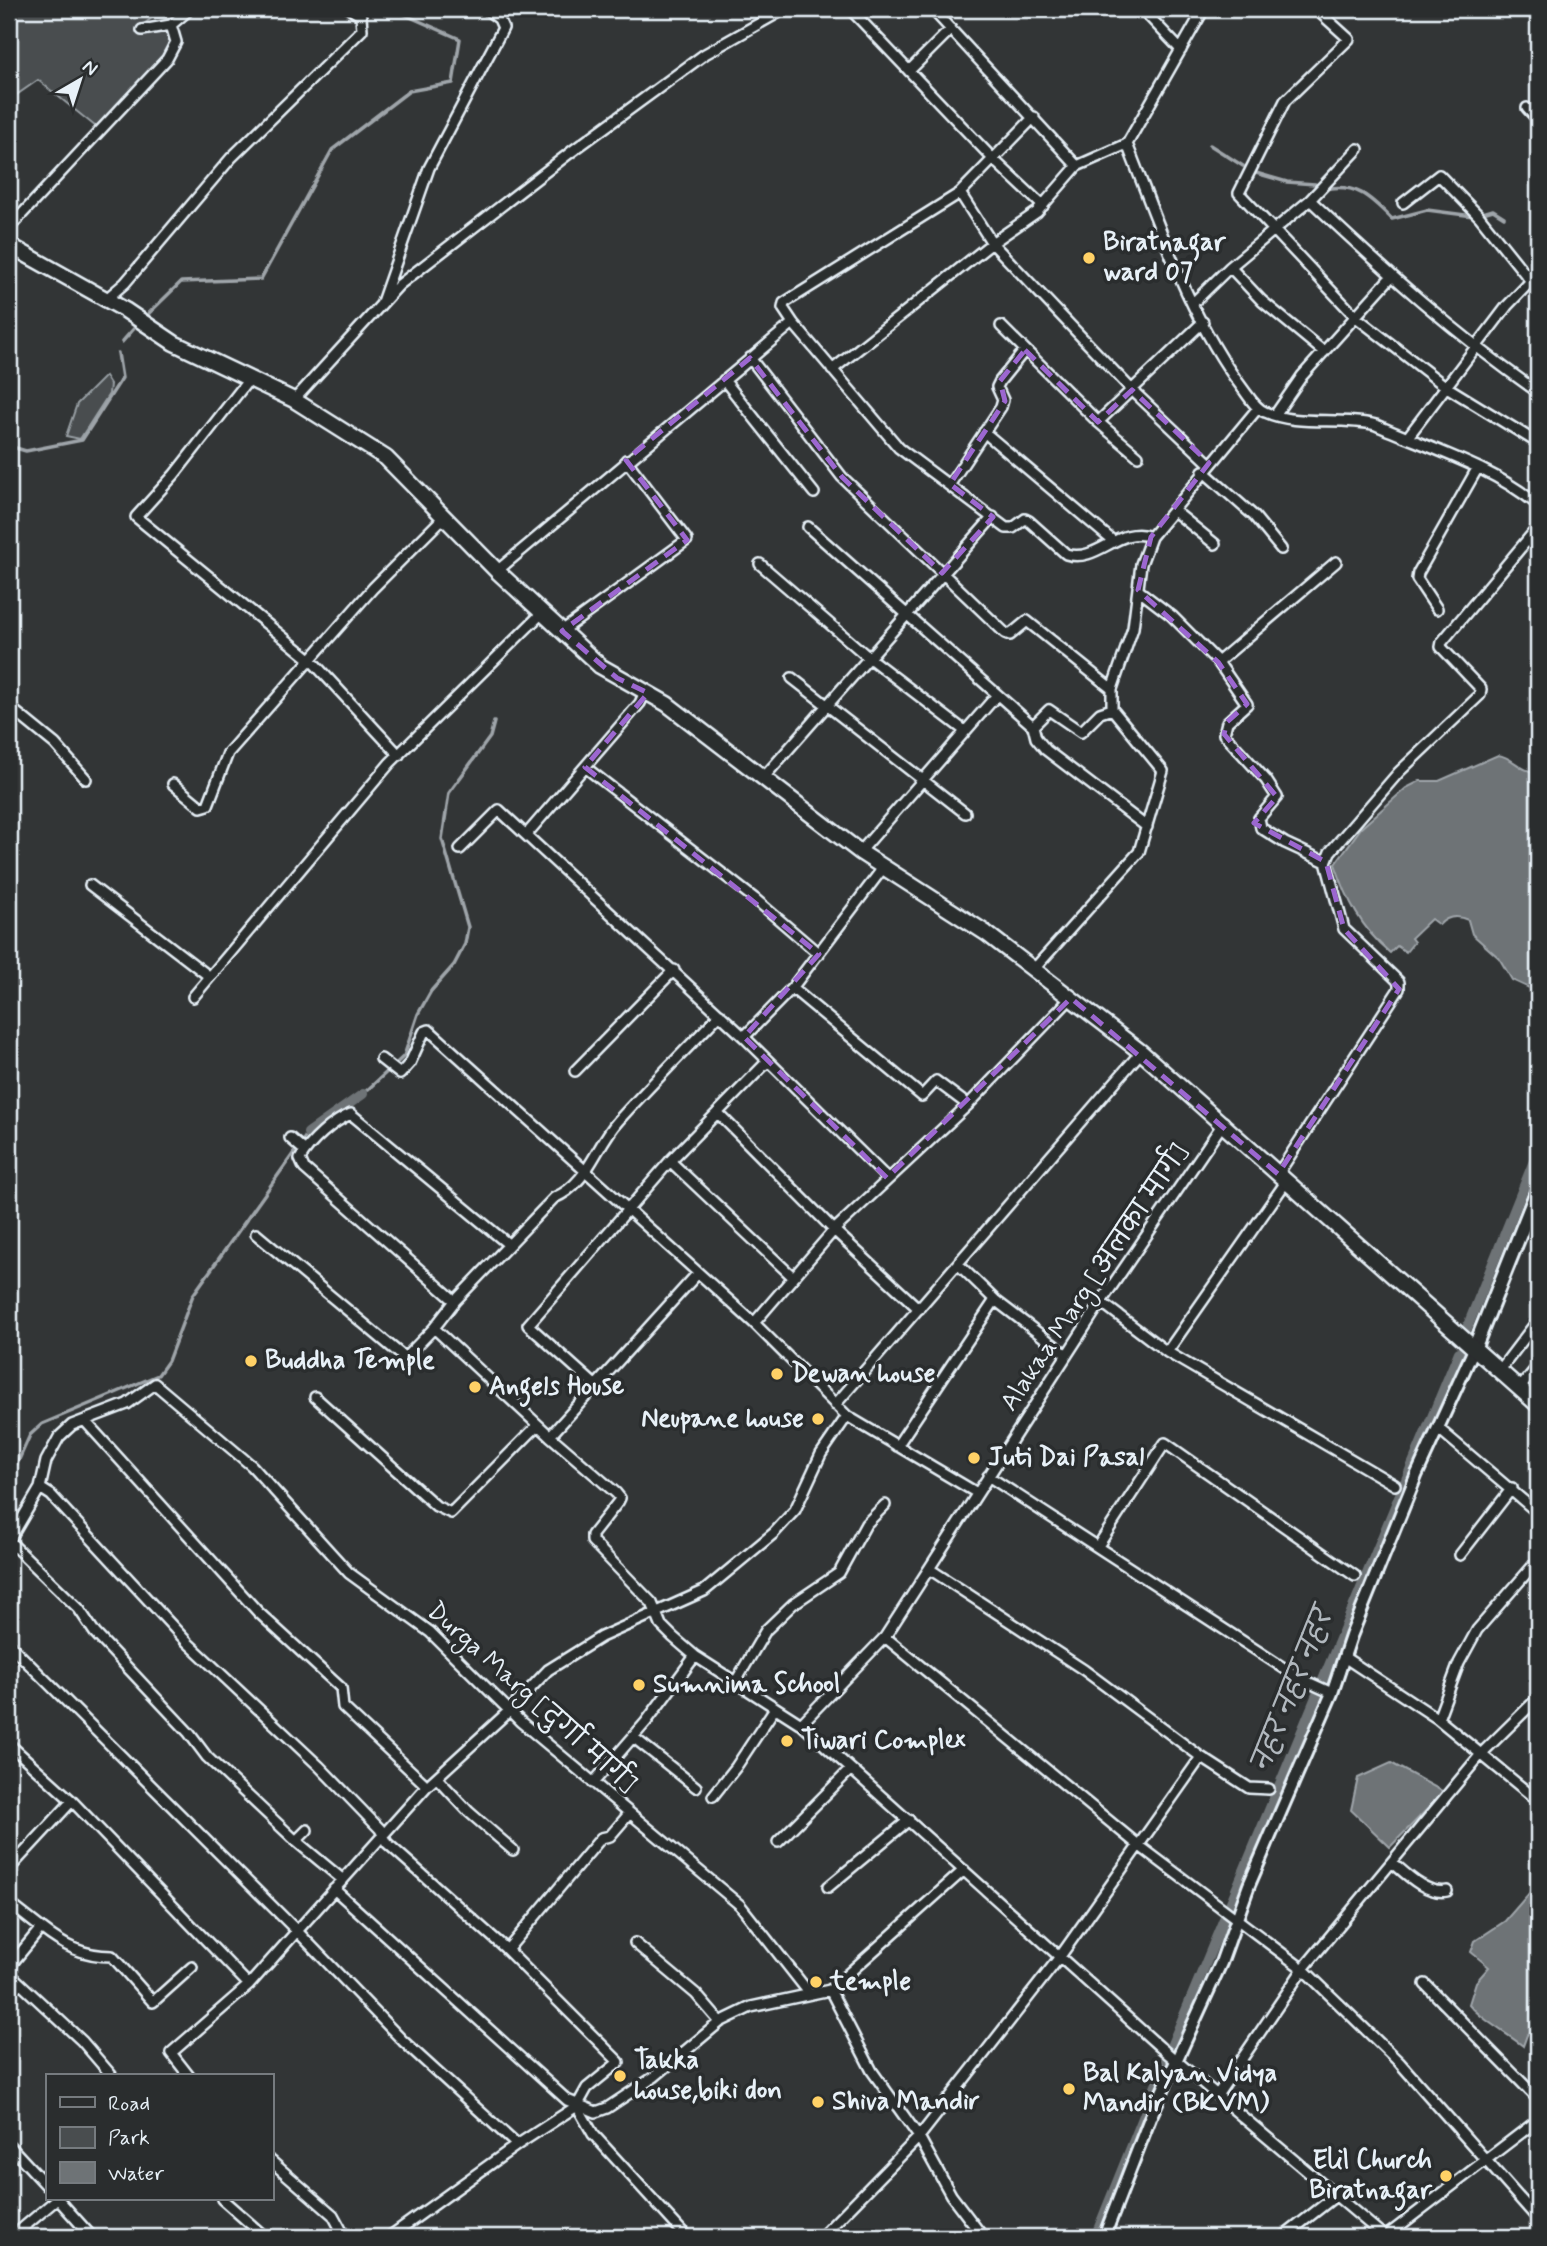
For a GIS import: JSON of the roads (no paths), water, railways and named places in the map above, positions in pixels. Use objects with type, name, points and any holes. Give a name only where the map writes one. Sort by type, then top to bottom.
[{"type":"main road","points":[[9,245],[125,310],[200,357],[295,400],[386,458],[497,571],[608,672],[667,704],[860,852],[986,933],[1141,1052],[1224,1122],[1282,1178],[1538,1405]]},
{"type":"main road","points":[[1474,1349],[1538,1189]]},
{"type":"street","points":[[142,30],[171,25],[190,9]]},
{"type":"street","points":[[104,300],[125,283],[230,158],[362,30],[361,16],[350,9]]},
{"type":"street","points":[[382,304],[429,168],[503,27],[499,19],[486,9]]},
{"type":"street","points":[[295,400],[399,285],[571,152],[705,54],[785,9]]},
{"type":"street","points":[[850,9],[995,161],[1043,206]]},
{"type":"street","points":[[932,9],[1077,166]]},
{"type":"street","points":[[1142,9],[1181,50]]},
{"type":"street","points":[[832,370],[1043,206],[1077,166],[1127,144],[1204,9]]},
{"type":"street","points":[[1316,9],[1349,39],[1285,101],[1239,193],[1356,317],[1445,386],[1538,443]]},
{"type":"street","points":[[9,228],[167,59],[176,42],[171,25]]},
{"type":"street","points":[[909,71],[951,29]]},
{"type":"street","points":[[1527,108],[1538,120]]},
{"type":"street","points":[[1034,117],[995,161],[960,193],[784,303],[783,308],[899,448],[1010,529],[1020,521],[1029,521],[1066,554],[1073,556],[1088,555],[1129,533],[1152,537]]},
{"type":"street","points":[[1127,144],[1193,303],[1220,359],[1258,408],[1275,415],[1360,421],[1407,438],[1477,469],[1525,494],[1538,505]]},
{"type":"street","points":[[1193,303],[1230,267],[1310,201],[1358,149]]},
{"type":"street","points":[[1403,203],[1439,175],[1479,216],[1538,290]]},
{"type":"street","points":[[960,193],[992,243],[1254,516],[1281,549]]},
{"type":"street","points":[[1310,201],[1391,278],[1475,348],[1538,392]]},
{"type":"street","points":[[1230,267],[1262,302],[1324,352]]},
{"type":"street","points":[[1275,415],[1302,376],[1391,278]]},
{"type":"street","points":[[1407,438],[1475,348],[1531,281]]},
{"type":"street","points":[[1098,422],[1203,322]]},
{"type":"street","points":[[497,571],[626,460],[793,323]]},
{"type":"street","points":[[1001,326],[1098,422],[1138,456]]},
{"type":"street","points":[[950,484],[1003,400],[997,387],[1000,381],[1026,350]]},
{"type":"street","points":[[750,358],[842,477],[1005,633],[1010,635],[1027,621],[1112,689]]},
{"type":"street","points":[[250,378],[174,475],[135,517],[311,660],[399,755]]},
{"type":"street","points":[[724,380],[814,493]]},
{"type":"street","points":[[1034,969],[1139,852],[1163,771],[1112,709],[1112,689],[1133,628],[1141,564],[1152,537],[1206,467],[1258,408]]},
{"type":"street","points":[[984,432],[1113,541]]},
{"type":"street","points":[[562,631],[687,540],[626,460]]},
{"type":"street","points":[[1437,609],[1417,579],[1418,573],[1477,469]]},
{"type":"street","points":[[1173,510],[1215,544]]},
{"type":"street","points":[[173,784],[201,807],[208,805],[228,753],[373,588],[445,516]]},
{"type":"street","points":[[764,776],[993,517]]},
{"type":"street","points":[[808,527],[1033,726],[1036,738],[1046,750],[1147,827]]},
{"type":"street","points":[[1167,1352],[1282,1178],[1399,989],[1399,982],[1344,929],[1326,862],[1343,834],[1399,772],[1480,695],[1481,689],[1441,647],[1442,642],[1538,527]]},
{"type":"street","points":[[1218,662],[1274,618],[1311,580],[1336,562]]},
{"type":"street","points":[[760,564],[868,657],[965,731]]},
{"type":"street","points":[[1138,590],[1172,616],[1218,662],[1247,704],[1227,722],[1224,734],[1266,780],[1277,797],[1259,818],[1262,828],[1285,843],[1326,862]]},
{"type":"street","points":[[193,997],[399,755],[542,613]]},
{"type":"street","points":[[792,678],[965,813]]},
{"type":"street","points":[[526,835],[640,703],[645,692]]},
{"type":"street","points":[[860,852],[997,695]]},
{"type":"street","points":[[12,709],[55,744],[86,779]]},
{"type":"street","points":[[1033,726],[1049,710],[1081,732],[1100,713],[1112,709]]},
{"type":"street","points":[[585,767],[755,899],[819,954]]},
{"type":"street","points":[[460,849],[499,810],[674,970],[887,1178]]},
{"type":"street","points":[[744,1037],[792,988],[883,868]]},
{"type":"street","points":[[90,885],[210,977]]},
{"type":"street","points":[[575,1070],[674,970]]},
{"type":"street","points":[[792,988],[922,1096],[936,1081],[968,1105]]},
{"type":"street","points":[[754,1323],[834,1230],[968,1105],[1071,998]]},
{"type":"street","points":[[256,1234],[405,1358],[508,1244],[554,1198],[569,1192],[587,1173],[600,1144],[620,1119],[720,1014]]},
{"type":"street","points":[[381,1059],[400,1074],[410,1063],[424,1032],[429,1030],[754,1323],[847,1416],[977,1493]]},
{"type":"street","points":[[835,1405],[1141,1052]]},
{"type":"street","points":[[596,1387],[528,1325],[670,1161],[768,1061]]},
{"type":"street","points":[[718,1113],[834,1230],[919,1309]]},
{"type":"street","points":[[455,1301],[304,1168],[300,1160],[305,1151],[341,1118],[351,1114],[508,1244]]},
{"type":"street","name":"Alakaa Marg [अलका मार्ग]","points":[[801,1724],[885,1637],[931,1570],[977,1493],[1101,1302],[1224,1122]]},
{"type":"street","points":[[290,1138],[305,1151]]},
{"type":"street","points":[[670,1161],[793,1277]]},
{"type":"street","points":[[958,1264],[995,1300],[1067,1354]]},
{"type":"street","points":[[550,1436],[698,1273]]},
{"type":"street","points":[[897,1447],[995,1300]]},
{"type":"street","points":[[1101,1302],[1167,1352],[1395,1485]]},
{"type":"street","points":[[1500,1370],[1538,1320]]},
{"type":"street","points":[[434,1328],[620,1497],[592,1535],[592,1541],[652,1603],[661,1625],[695,1656],[801,1724],[1160,2047],[1338,2194],[1385,2237],[1538,2120]]},
{"type":"street","points":[[1104,2237],[1150,2118],[1177,2060],[1344,1657],[1416,1476],[1474,1349]]},
{"type":"street","points":[[1520,1388],[1538,1366]]},
{"type":"street","name":"Durga Marg [दुर्गा मार्ग]","points":[[85,1421],[127,1404],[155,1384],[252,1466],[349,1573],[448,1647],[509,1711],[740,1905],[810,1994]]},
{"type":"street","points":[[315,1397],[436,1506],[451,1513],[538,1425]]},
{"type":"street","points":[[187,2074],[171,2053],[249,1986],[427,1786],[561,1660],[601,1637],[704,1591],[774,1533],[795,1510],[821,1454],[847,1416]]},
{"type":"street","points":[[343,1880],[296,1841],[207,1757],[189,1733],[95,1633],[79,1609],[9,1541],[40,1488],[51,1449],[72,1425],[85,1421],[258,1612],[341,1688],[343,1707],[427,1786]]},
{"type":"street","points":[[1439,1429],[1512,1488],[1538,1513]]},
{"type":"street","points":[[1098,1546],[1164,1443],[1355,1576]]},
{"type":"street","points":[[988,1476],[1313,1686],[1329,1692]]},
{"type":"street","points":[[40,1488],[51,1495],[187,1642],[319,1766],[384,1834],[387,1843],[507,1950],[619,2062],[587,2088],[578,2106],[517,2145],[390,2237]]},
{"type":"street","points":[[1460,1555],[1512,1488]]},
{"type":"street","points":[[735,1683],[766,1630],[793,1604],[839,1573],[866,1524],[885,1505]]},
{"type":"street","points":[[1438,1719],[1459,1663],[1477,1630],[1538,1560]]},
{"type":"street","points":[[931,1570],[1084,1670],[1201,1757],[1249,1788],[1269,1789]]},
{"type":"street","points":[[885,1637],[1137,1844],[1303,1969],[1399,2062],[1538,2219]]},
{"type":"street","points":[[9,1644],[297,1931],[412,2050],[517,2145]]},
{"type":"street","points":[[593,1783],[633,1737],[695,1656]]},
{"type":"street","points":[[1344,1657],[1438,1719],[1531,1796]]},
{"type":"street","points":[[1218,2094],[1303,1969],[1482,1753],[1538,1698]]},
{"type":"street","points":[[713,1796],[775,1708]]},
{"type":"street","points":[[633,1737],[696,1787]]},
{"type":"street","points":[[9,1744],[72,1801],[249,1986]]},
{"type":"street","points":[[821,2237],[919,2137],[1059,1958],[1201,1757]]},
{"type":"street","points":[[778,1842],[851,1769]]},
{"type":"street","points":[[437,1778],[469,1812],[513,1850]]},
{"type":"street","points":[[9,1869],[72,1801]]},
{"type":"street","points":[[507,1950],[601,1838],[610,1836],[629,1814]]},
{"type":"street","points":[[828,1887],[909,1820]]},
{"type":"street","points":[[296,1841],[307,1830]]},
{"type":"street","points":[[1392,1862],[1423,1886],[1439,1893],[1447,1891]]},
{"type":"street","points":[[334,1889],[507,2048],[578,2106],[596,2112],[607,2108],[654,2077],[720,2022],[751,2007],[830,1990],[964,1870]]},
{"type":"street","points":[[9,1903],[61,1944],[88,1956],[112,1956],[153,2002],[192,1968]]},
{"type":"street","points":[[9,1967],[41,1928]]},
{"type":"street","points":[[635,1943],[686,1984],[720,2022]]},
{"type":"street","points":[[9,1973],[82,2041],[110,2074]]},
{"type":"street","points":[[1425,1984],[1538,2099]]},
{"type":"street","points":[[830,1990],[872,2071],[919,2137],[951,2195],[983,2237]]},
{"type":"street","points":[[578,2106],[593,2134],[687,2237]]},
{"type":"street","points":[[11,2151],[46,2185]]},
{"type":"street","points":[[273,2163],[333,2215],[345,2237]]},
{"type":"street","points":[[1283,2237],[1338,2194]]},
{"type":"street","points":[[12,2237],[57,2200]]},
{"type":"street","points":[[59,2200],[92,2237]]},
{"type":"street","points":[[223,2200],[265,2237]]},
{"type":"water","points":[[1498,755],[1527,770],[1538,772],[1538,992],[1512,980],[1499,958],[1472,934],[1468,920],[1464,918],[1449,918],[1439,925],[1431,919],[1411,938],[1414,942],[1406,952],[1397,946],[1390,953],[1371,934],[1356,913],[1335,864],[1361,828],[1406,788],[1420,781],[1439,781]]},
{"type":"water","points":[[1391,1763],[1444,1792],[1390,1847],[1351,1810],[1358,1778]]},
{"type":"water","points":[[1538,1883],[1538,2027],[1527,2035],[1523,2046],[1487,2021],[1469,2004],[1476,1982],[1489,1967],[1471,1952],[1475,1941],[1505,1921]]},
{"type":"waterway","points":[[143,319],[181,282],[261,279],[332,150],[409,91],[453,83],[460,39],[392,9]]},
{"type":"waterway","points":[[1210,145],[1243,166]]},
{"type":"waterway","points":[[1256,173],[1287,182],[1315,184]]},
{"type":"waterway","points":[[1324,189],[1335,187],[1354,190],[1370,198],[1392,219],[1427,210],[1473,216],[1493,210],[1504,217]]},
{"type":"waterway","points":[[122,342],[138,324]]},
{"type":"waterway","points":[[9,446],[26,451],[82,440],[122,378],[118,353]]},
{"type":"waterway","points":[[363,1094],[404,1056],[418,1014],[431,991],[454,965],[465,944],[468,927],[442,839],[449,793],[490,737],[494,722]]},
{"type":"waterway","points":[[308,1133],[363,1094]]},
{"type":"waterway","points":[[9,1465],[17,1464],[30,1435],[42,1424],[158,1375],[168,1361],[193,1295],[308,1133]]},
{"type":"waterway","name":"नहर नहर नहर","points":[[1464,1335],[1538,1151]]},
{"type":"waterway","name":"नहर नहर नहर","points":[[1170,2049],[1459,1352]]},
{"type":"waterway","name":"नहर नहर नहर","points":[[1095,2237],[1167,2058]]},
{"type":"place","name":"Biratnagar ward 07","points":[[1089,258]]},
{"type":"place","name":"Buddha Temple","points":[[251,1361]]},
{"type":"place","name":"Dewan house","points":[[777,1374]]},
{"type":"place","name":"Angels House","points":[[475,1387]]},
{"type":"place","name":"Neupane house","points":[[818,1419]]},
{"type":"place","name":"Juti Dai Pasal","points":[[974,1458]]},
{"type":"place","name":"Sumnima School","points":[[639,1685]]},
{"type":"place","name":"Tiwari Complex","points":[[787,1741]]},
{"type":"place","name":"temple","points":[[816,1982]]},
{"type":"place","name":"Takka house,biki don","points":[[620,2076]]},
{"type":"place","name":"Bal Kalyan Vidya Mandir (BKVM)","points":[[1069,2089]]},
{"type":"place","name":"Shiva Mandir","points":[[818,2102]]},
{"type":"place","name":"Elil Church Biratnagar","points":[[1446,2176]]}]
